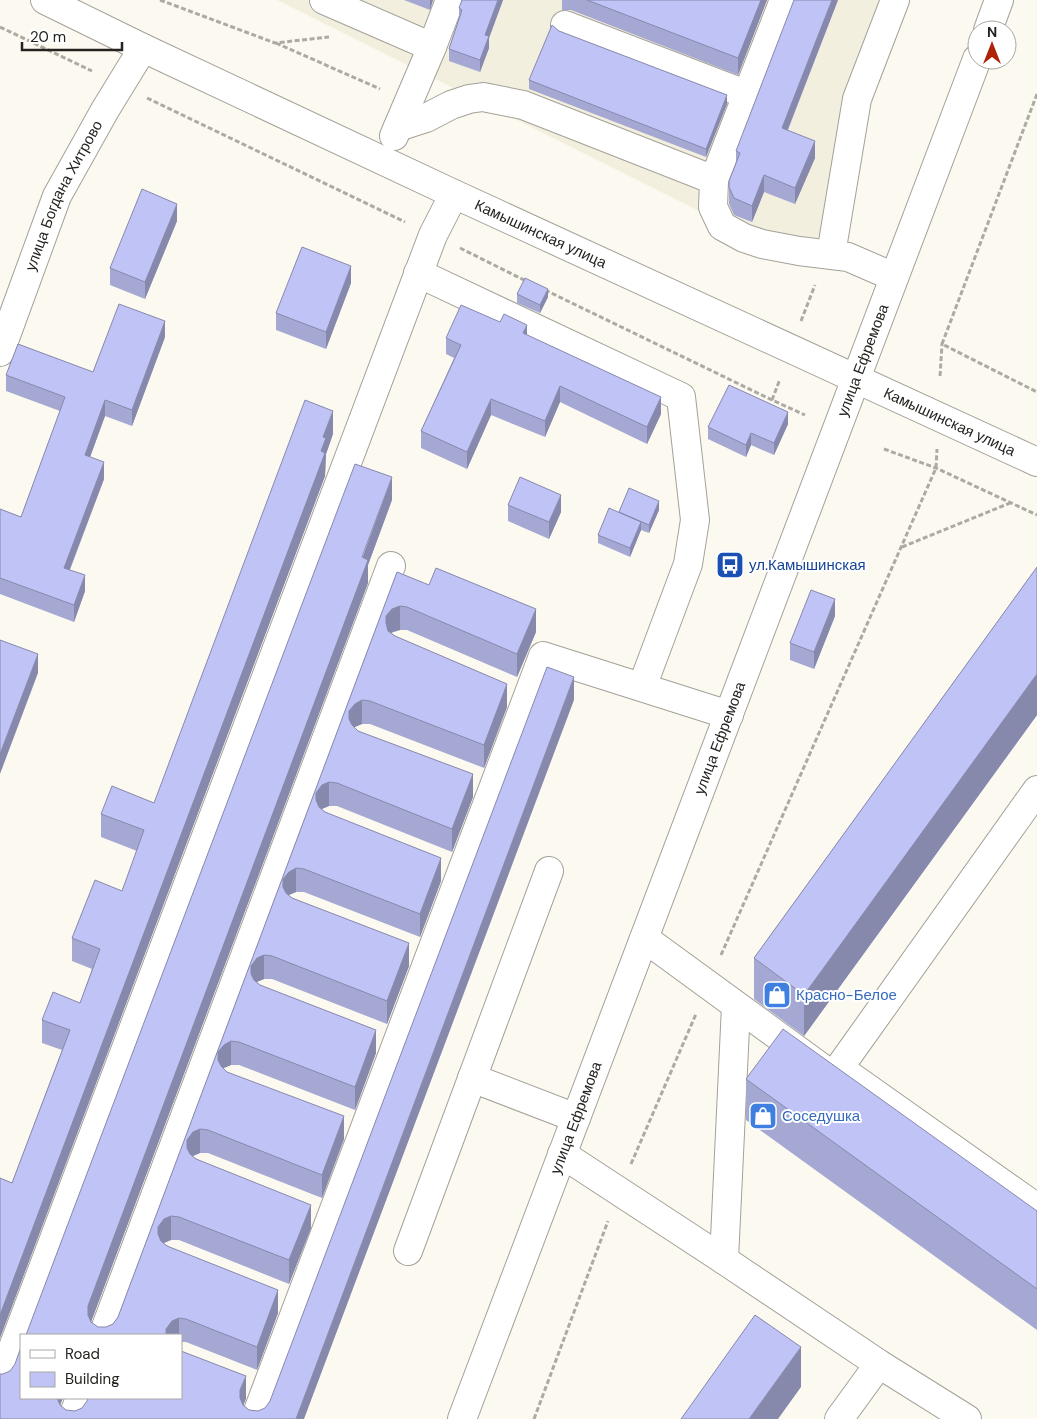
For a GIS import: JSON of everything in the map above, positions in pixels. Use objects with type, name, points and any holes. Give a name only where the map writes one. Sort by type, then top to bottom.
[{"type":"street","name":"Камышинская улица","points":[[45,0],[383,161],[1037,462]]},
{"type":"street","points":[[383,161],[450,0]]},
{"type":"street","points":[[829,254],[857,99],[895,0]]},
{"type":"street","points":[[992,20],[999,0]]},
{"type":"street","points":[[779,2],[748,95],[714,180],[712,207],[722,226],[744,238],[762,244],[848,257],[894,277]]},
{"type":"street","points":[[341,3],[432,47]]},
{"type":"street","points":[[565,25],[748,95]]},
{"type":"street","name":"улица Богдана Хитрово","points":[[0,352],[57,196],[105,110],[143,48]]},
{"type":"street","name":"улица Ефремова","points":[[462,1419],[973,70]]},
{"type":"street","points":[[398,127],[426,118],[451,104],[483,97],[524,104],[714,180]]},
{"type":"street","points":[[0,1382],[432,235],[454,194]]},
{"type":"street","points":[[418,273],[681,396],[695,520],[688,564],[642,687]]},
{"type":"street","points":[[103,1334],[391,566]]},
{"type":"street","points":[[255,1419],[299,1304],[322,1215],[364,1130],[461,872],[484,784],[518,694],[543,656],[729,715]]},
{"type":"street","points":[[644,938],[833,1076],[1037,790]]},
{"type":"street","points":[[435,862],[461,872]]},
{"type":"street","points":[[408,1251],[549,871]]},
{"type":"street","points":[[403,947],[429,957]]},
{"type":"street","points":[[724,1260],[736,1006]]},
{"type":"street","points":[[370,1034],[396,1044]]},
{"type":"street","points":[[839,1068],[1033,1197]]},
{"type":"street","points":[[472,1078],[576,1118]]},
{"type":"street","points":[[338,1120],[364,1130]]},
{"type":"street","points":[[562,1154],[879,1364],[967,1419]]},
{"type":"street","points":[[272,1293],[299,1304]]},
{"type":"street","points":[[839,1419],[879,1364]]},
{"type":"street","points":[[241,1380],[266,1390]]},
{"type":"street","points":[[72,1419],[80,1399]]},
{"type":"path","points":[[160,0],[275,43],[409,102]]},
{"type":"path","points":[[0,27],[531,283]]},
{"type":"path","points":[[275,43],[332,36]]},
{"type":"path","points":[[940,376],[942,344],[1037,94]]},
{"type":"path","points":[[800,324],[829,254]]},
{"type":"path","points":[[540,287],[805,415]]},
{"type":"path","points":[[942,344],[1037,392]]},
{"type":"path","points":[[772,400],[780,379]]},
{"type":"path","points":[[534,1419],[619,1192],[936,468],[938,444]]},
{"type":"path","points":[[884,449],[936,468],[1037,515]]},
{"type":"path","points":[[901,547],[1010,503]]},
{"type":"shaded area","points":[[277,0],[909,0],[807,265]]},
{"type":"building","points":[[462,0],[498,0],[485,35],[489,36],[480,60],[449,49],[462,10],[459,8]]},
{"type":"building","points":[[587,0],[761,0],[738,58]]},
{"type":"building","points":[[794,0],[832,0],[782,128],[815,141],[795,188],[764,175],[752,206],[734,198],[729,187],[729,181],[740,153],[736,151]]},
{"type":"building","points":[[552,25],[559,31],[727,95],[706,149],[529,80]]},
{"type":"building","points":[[142,189],[177,204],[145,282],[110,268]]},
{"type":"building","points":[[302,247],[351,266],[326,332],[276,313]]},
{"type":"building","points":[[525,278],[548,289],[540,305],[517,294]]},
{"type":"building","points":[[119,304],[165,321],[132,410],[105,400],[85,455],[104,462],[64,568],[85,575],[74,605],[0,578],[0,509],[21,517],[65,397],[6,375],[18,344],[93,372]]},
{"type":"building","points":[[461,305],[500,322],[504,314],[527,325],[523,333],[661,397],[647,427],[560,386],[545,421],[491,399],[467,452],[421,431],[461,345],[446,338]]},
{"type":"building","points":[[729,385],[788,412],[774,443],[751,433],[746,445],[708,427]]},
{"type":"building","points":[[305,400],[333,411],[323,437],[326,438],[321,451],[325,453],[0,1315],[0,1178],[12,1183],[70,1030],[42,1020],[53,992],[80,1003],[100,949],[72,938],[95,880],[122,891],[144,830],[101,814],[112,786],[154,803]]},
{"type":"building","points":[[355,464],[392,477],[362,557],[368,560],[88,1306],[88,1315],[91,1322],[98,1327],[106,1327],[113,1324],[118,1317],[397,572],[429,585],[436,568],[536,609],[517,654],[407,607],[400,606],[392,609],[386,616],[388,631],[395,636],[507,684],[484,745],[370,701],[362,700],[349,711],[349,719],[358,731],[473,774],[452,829],[337,783],[329,782],[322,785],[316,793],[319,807],[325,812],[441,858],[420,914],[304,869],[296,868],[283,879],[283,887],[292,898],[409,943],[387,1001],[272,956],[264,955],[257,958],[251,966],[251,974],[260,985],[376,1030],[355,1087],[239,1042],[231,1041],[218,1052],[218,1060],[227,1072],[344,1116],[322,1175],[208,1130],[200,1129],[193,1132],[187,1140],[187,1148],[196,1159],[311,1205],[289,1260],[179,1217],[171,1216],[164,1219],[158,1227],[161,1241],[167,1246],[278,1290],[257,1347],[186,1319],[179,1318],[172,1321],[166,1329],[166,1334],[26,1334]]},
{"type":"building","points":[[520,477],[561,495],[549,522],[508,505]]},
{"type":"building","points":[[629,488],[659,501],[649,525],[619,512]]},
{"type":"building","points":[[609,508],[641,522],[630,548],[598,535]]},
{"type":"building","points":[[1037,567],[1037,674],[804,995],[754,958]]},
{"type":"building","points":[[811,590],[835,599],[814,652],[790,643]]},
{"type":"building","points":[[0,640],[38,654],[0,754]]},
{"type":"building","points":[[547,667],[574,677],[296,1419],[0,1419],[0,1374],[10,1371],[15,1364],[20,1350],[20,1399],[57,1399],[60,1405],[66,1410],[75,1411],[82,1408],[88,1399],[182,1399],[182,1351],[246,1376],[240,1390],[240,1398],[243,1405],[249,1410],[258,1411],[265,1408],[270,1401]]},
{"type":"building","points":[[783,1029],[1037,1211],[1037,1289],[746,1079]]},
{"type":"building","points":[[755,1315],[801,1347],[749,1419],[681,1419]]},
{"type":"place","name":"ул.Камышинская","points":[[730,565]]},
{"type":"place","name":"Красно-Белое","points":[[777,995]]},
{"type":"place","name":"Соседушка","points":[[763,1116]]}]
